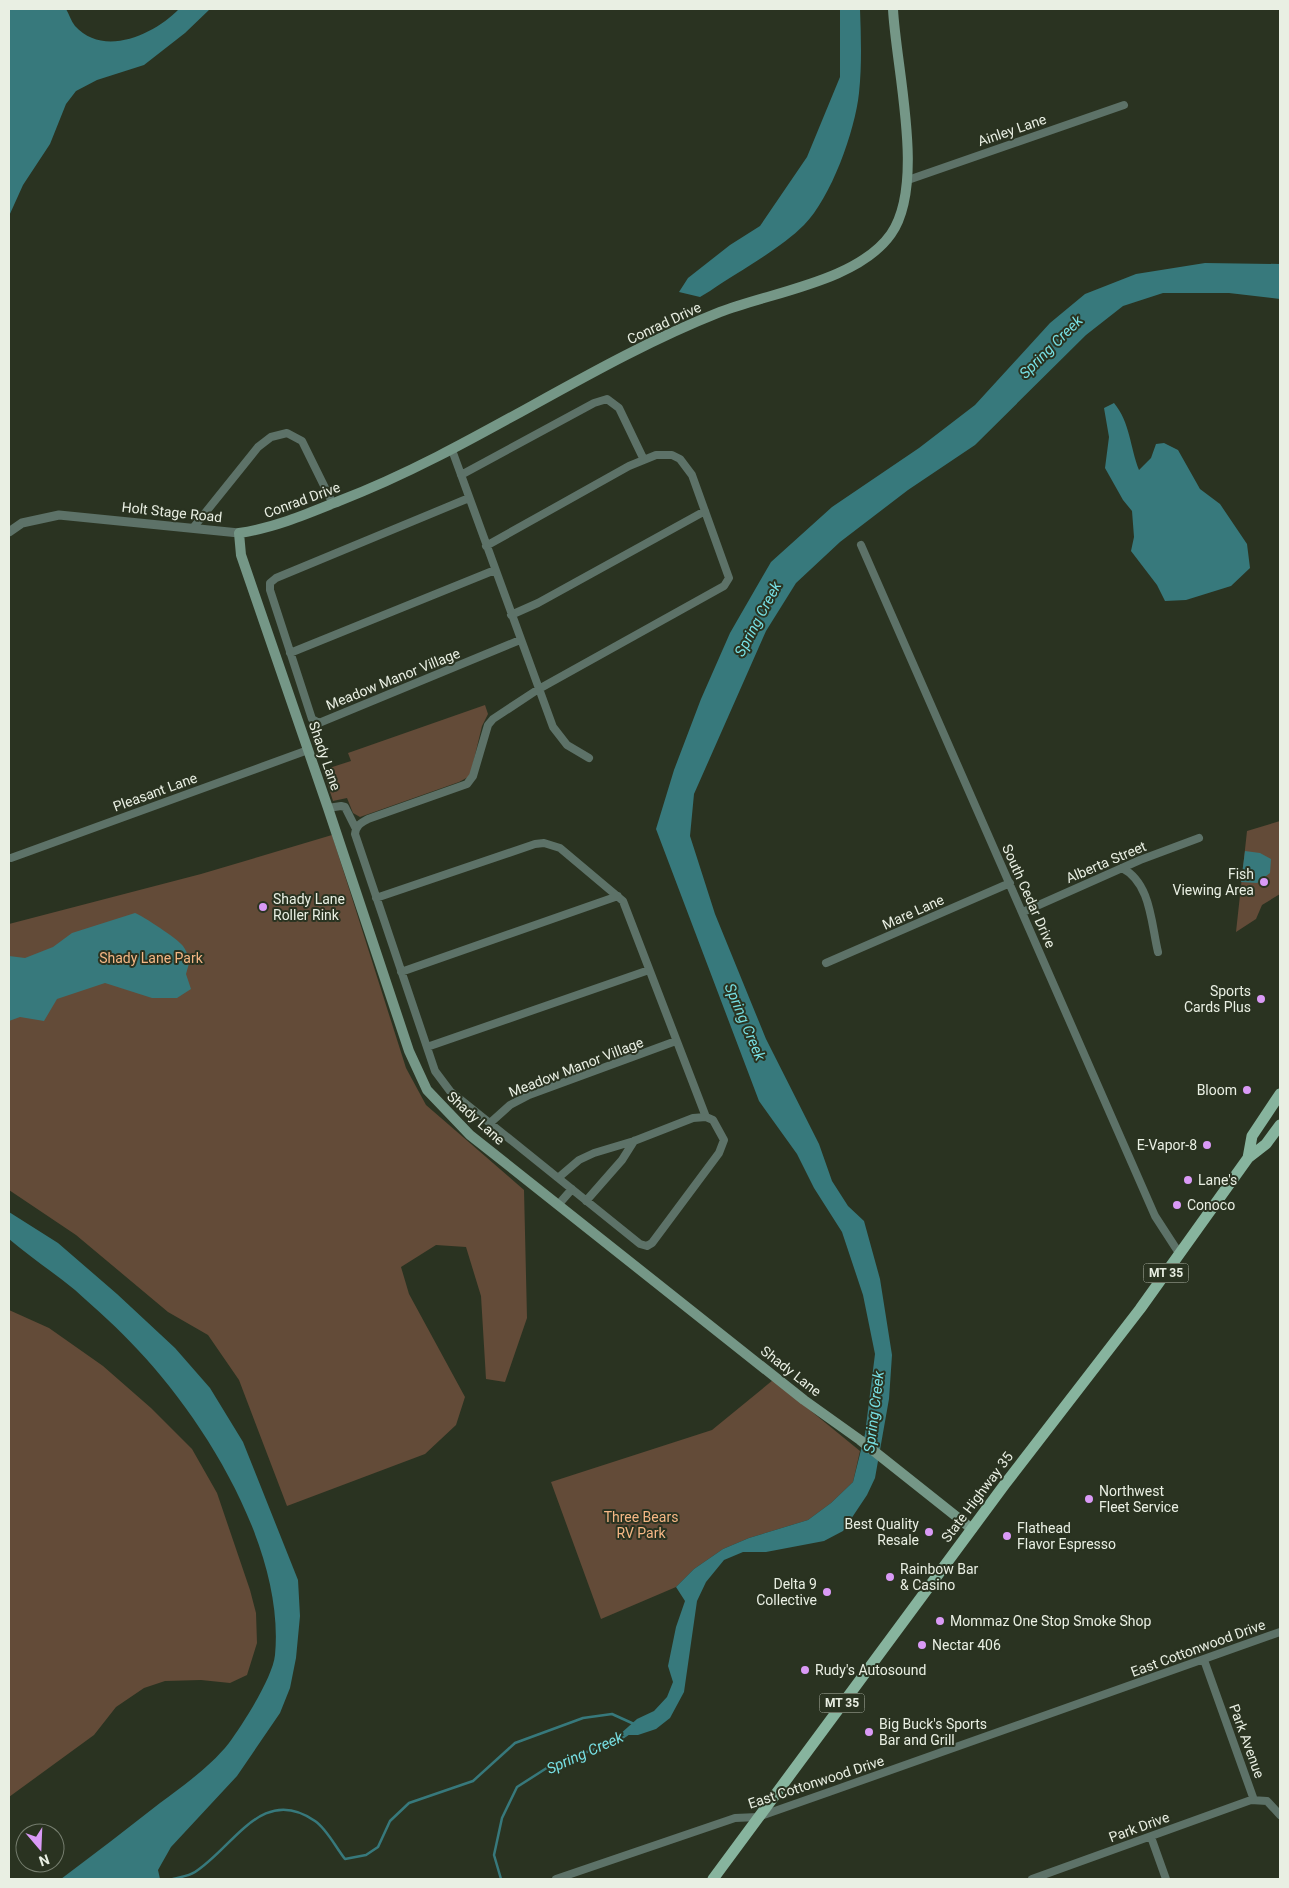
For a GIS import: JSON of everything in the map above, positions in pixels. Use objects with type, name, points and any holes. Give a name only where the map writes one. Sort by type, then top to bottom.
[{"type":"main road","name":"Conrad Drive","points":[[239,532],[272,526],[333,504],[401,476],[557,392],[685,327],[722,311],[825,278],[858,264],[872,254],[892,234],[903,209],[908,180],[908,150],[893,9]]},
{"type":"main road","name":"Shady Lane","points":[[239,532],[241,555],[409,1051],[427,1090],[470,1134],[558,1205],[804,1400],[860,1440],[972,1529]]},
{"type":"main road","name":"State Highway 35","points":[[1248,1158],[1252,1136],[1280,1094]]},
{"type":"main road","name":"State Highway 35","points":[[713,1879],[972,1529],[1140,1308],[1248,1158],[1266,1144],[1280,1124]]},
{"type":"street","name":"Ainley Lane","points":[[908,180],[1124,105]]},
{"type":"street","points":[[461,475],[594,403],[607,399],[619,408],[644,460]]},
{"type":"street","points":[[193,528],[258,447],[271,437],[287,433],[302,441],[333,504]]},
{"type":"street","points":[[452,450],[553,728],[567,744],[588,758]]},
{"type":"street","points":[[486,546],[644,460],[665,454],[680,459],[692,475],[729,578],[727,583],[538,690],[493,719],[488,725],[473,776],[467,784],[368,818],[359,824],[356,829],[355,834],[376,898],[426,1047],[440,1080],[490,1123],[586,1201],[640,1244],[647,1246],[652,1243],[720,1153],[724,1140],[713,1120],[706,1117],[693,1118],[634,1141],[594,1153],[579,1160],[558,1178]]},
{"type":"street","name":"Meadow Manor Village","points":[[469,498],[276,578],[270,584],[270,590],[312,719],[319,723],[520,640]]},
{"type":"street","points":[[511,615],[538,604],[705,511]]},
{"type":"street","name":"Holt Stage Road","points":[[9,532],[22,523],[59,515],[239,532]]},
{"type":"street","name":"South Cedar Drive","points":[[861,545],[1155,1216],[1180,1253]]},
{"type":"street","points":[[290,653],[495,570]]},
{"type":"street","name":"Pleasant Lane","points":[[11,858],[308,750]]},
{"type":"street","points":[[328,808],[345,807],[356,829]]},
{"type":"street","name":"Alberta Street","points":[[1023,912],[1122,868],[1199,838]]},
{"type":"street","points":[[376,898],[535,844],[544,843],[560,848],[623,901],[706,1117]]},
{"type":"street","points":[[1122,868],[1139,881],[1144,893],[1158,952]]},
{"type":"street","name":"Mare Lane","points":[[826,963],[1010,883]]},
{"type":"street","points":[[401,972],[618,896]]},
{"type":"street","points":[[426,1047],[649,970]]},
{"type":"street","name":"Meadow Manor Village","points":[[490,1123],[499,1113],[529,1095],[676,1042]]},
{"type":"street","points":[[586,1201],[622,1160],[634,1141]]},
{"type":"street","points":[[558,1205],[572,1189]]},
{"type":"street","name":"East Cottonwood Drive","points":[[556,1879],[735,1818],[758,1817],[1280,1632]]},
{"type":"street","name":"Park Avenue","points":[[1204,1660],[1254,1800],[1267,1801],[1280,1815]]},
{"type":"street","name":"Park Drive","points":[[1032,1879],[1254,1800]]},
{"type":"street","points":[[1151,1837],[1166,1879]]},
{"type":"green space","points":[[485,705],[488,714],[482,726],[470,776],[459,782],[360,817],[353,813],[347,798],[333,801],[323,770],[351,761],[348,753]]},
{"type":"green space","points":[[1280,821],[1280,894],[1262,905],[1256,919],[1236,932],[1247,831]]},
{"type":"green space","name":"Shady Lane Park","points":[[332,835],[406,1068],[426,1105],[524,1190],[527,1318],[505,1382],[486,1379],[481,1296],[466,1247],[436,1245],[401,1267],[409,1294],[465,1397],[456,1425],[425,1454],[287,1506],[239,1380],[208,1335],[168,1312],[76,1235],[9,1190],[9,924],[201,874]]},
{"type":"green space","points":[[9,1310],[49,1328],[103,1366],[151,1408],[192,1449],[217,1493],[250,1590],[256,1613],[257,1643],[247,1675],[230,1683],[201,1680],[165,1681],[144,1688],[116,1707],[94,1735],[9,1797]]},
{"type":"green space","name":"Three Bears RV Park","points":[[773,1380],[860,1451],[853,1482],[831,1503],[808,1520],[749,1538],[723,1549],[694,1569],[676,1587],[601,1619],[551,1482],[712,1430]]},
{"type":"water","points":[[9,9],[66,9],[75,26],[87,35],[100,40],[114,41],[129,39],[143,34],[157,27],[179,9],[210,9],[185,33],[144,65],[97,80],[76,91],[66,104],[50,144],[23,185],[9,216]]},
{"type":"water","points":[[840,9],[860,9],[860,82],[853,126],[840,163],[823,198],[804,225],[759,260],[700,297],[679,292],[688,278],[730,245],[760,226],[807,157],[840,77]]},
{"type":"water","points":[[1205,263],[1280,264],[1280,299],[1229,293],[1163,293],[1123,306],[1086,335],[975,445],[908,490],[840,542],[796,583],[766,631],[694,794],[690,836],[715,914],[766,1039],[819,1144],[832,1181],[848,1206],[864,1221],[880,1279],[892,1355],[889,1399],[875,1478],[867,1495],[843,1531],[824,1541],[766,1552],[743,1552],[724,1560],[706,1582],[697,1601],[684,1692],[670,1718],[656,1729],[638,1735],[619,1735],[637,1719],[654,1711],[667,1697],[673,1682],[668,1666],[676,1627],[685,1601],[676,1587],[694,1569],[723,1549],[749,1538],[808,1520],[831,1503],[853,1482],[865,1434],[875,1354],[863,1295],[842,1232],[814,1188],[797,1154],[759,1101],[656,829],[674,770],[701,699],[730,633],[771,562],[832,507],[919,448],[975,405],[1050,323],[1085,294],[1136,274]]},
{"type":"water","points":[[1114,403],[1127,426],[1139,470],[1151,458],[1156,444],[1164,443],[1178,450],[1200,489],[1220,504],[1247,544],[1250,568],[1231,586],[1186,600],[1165,601],[1157,585],[1131,551],[1134,537],[1132,511],[1123,500],[1105,468],[1109,437],[1104,408]]},
{"type":"water","points":[[1245,851],[1260,853],[1271,859],[1270,873],[1257,883],[1241,882]]},
{"type":"water","points":[[135,913],[175,938],[183,946],[190,960],[186,974],[191,989],[177,998],[152,998],[105,983],[57,999],[44,1021],[20,1017],[9,1021],[9,956],[25,958],[53,947],[72,933]]},
{"type":"water","points":[[9,1212],[58,1243],[117,1294],[175,1348],[210,1388],[243,1442],[298,1580],[300,1616],[296,1658],[290,1688],[280,1713],[237,1776],[171,1847],[158,1870],[160,1879],[61,1879],[196,1775],[222,1752],[235,1735],[263,1688],[275,1655],[275,1615],[268,1574],[254,1532],[236,1491],[214,1451],[190,1414],[164,1380],[115,1327],[75,1290],[9,1239]]},
{"type":"waterway","points":[[173,1879],[195,1872],[250,1823],[264,1814],[279,1810],[296,1812],[315,1821],[345,1859],[366,1855],[378,1847],[390,1821],[409,1803],[473,1781],[515,1743],[583,1718],[612,1714],[634,1724]]},
{"type":"waterway","name":"Spring Creek","points":[[501,1879],[494,1855],[502,1818],[517,1787],[553,1764],[618,1741],[628,1734]]},
{"type":"place","name":"Fish Viewing Area","points":[[1264,882]]},
{"type":"place","name":"Shady Lane Roller Rink","points":[[263,907]]},
{"type":"place","name":"Sports Cards Plus","points":[[1261,999]]},
{"type":"place","name":"Bloom","points":[[1247,1090]]},
{"type":"place","name":"E-Vapor-8","points":[[1207,1145]]},
{"type":"place","name":"Lane's","points":[[1188,1180]]},
{"type":"place","name":"Conoco","points":[[1177,1205]]},
{"type":"place","name":"Northwest Fleet Service","points":[[1089,1499]]},
{"type":"place","name":"Best Quality Resale","points":[[929,1532]]},
{"type":"place","name":"Flathead Flavor Espresso","points":[[1007,1536]]},
{"type":"place","name":"Rainbow Bar & Casino","points":[[890,1577]]},
{"type":"place","name":"Delta 9 Collective","points":[[827,1592]]},
{"type":"place","name":"Mommaz One Stop Smoke Shop","points":[[940,1621]]},
{"type":"place","name":"Nectar 406","points":[[922,1645]]},
{"type":"place","name":"Rudy's Autosound","points":[[805,1670]]},
{"type":"place","name":"Big Buck's Sports Bar and Grill","points":[[869,1732]]}]
